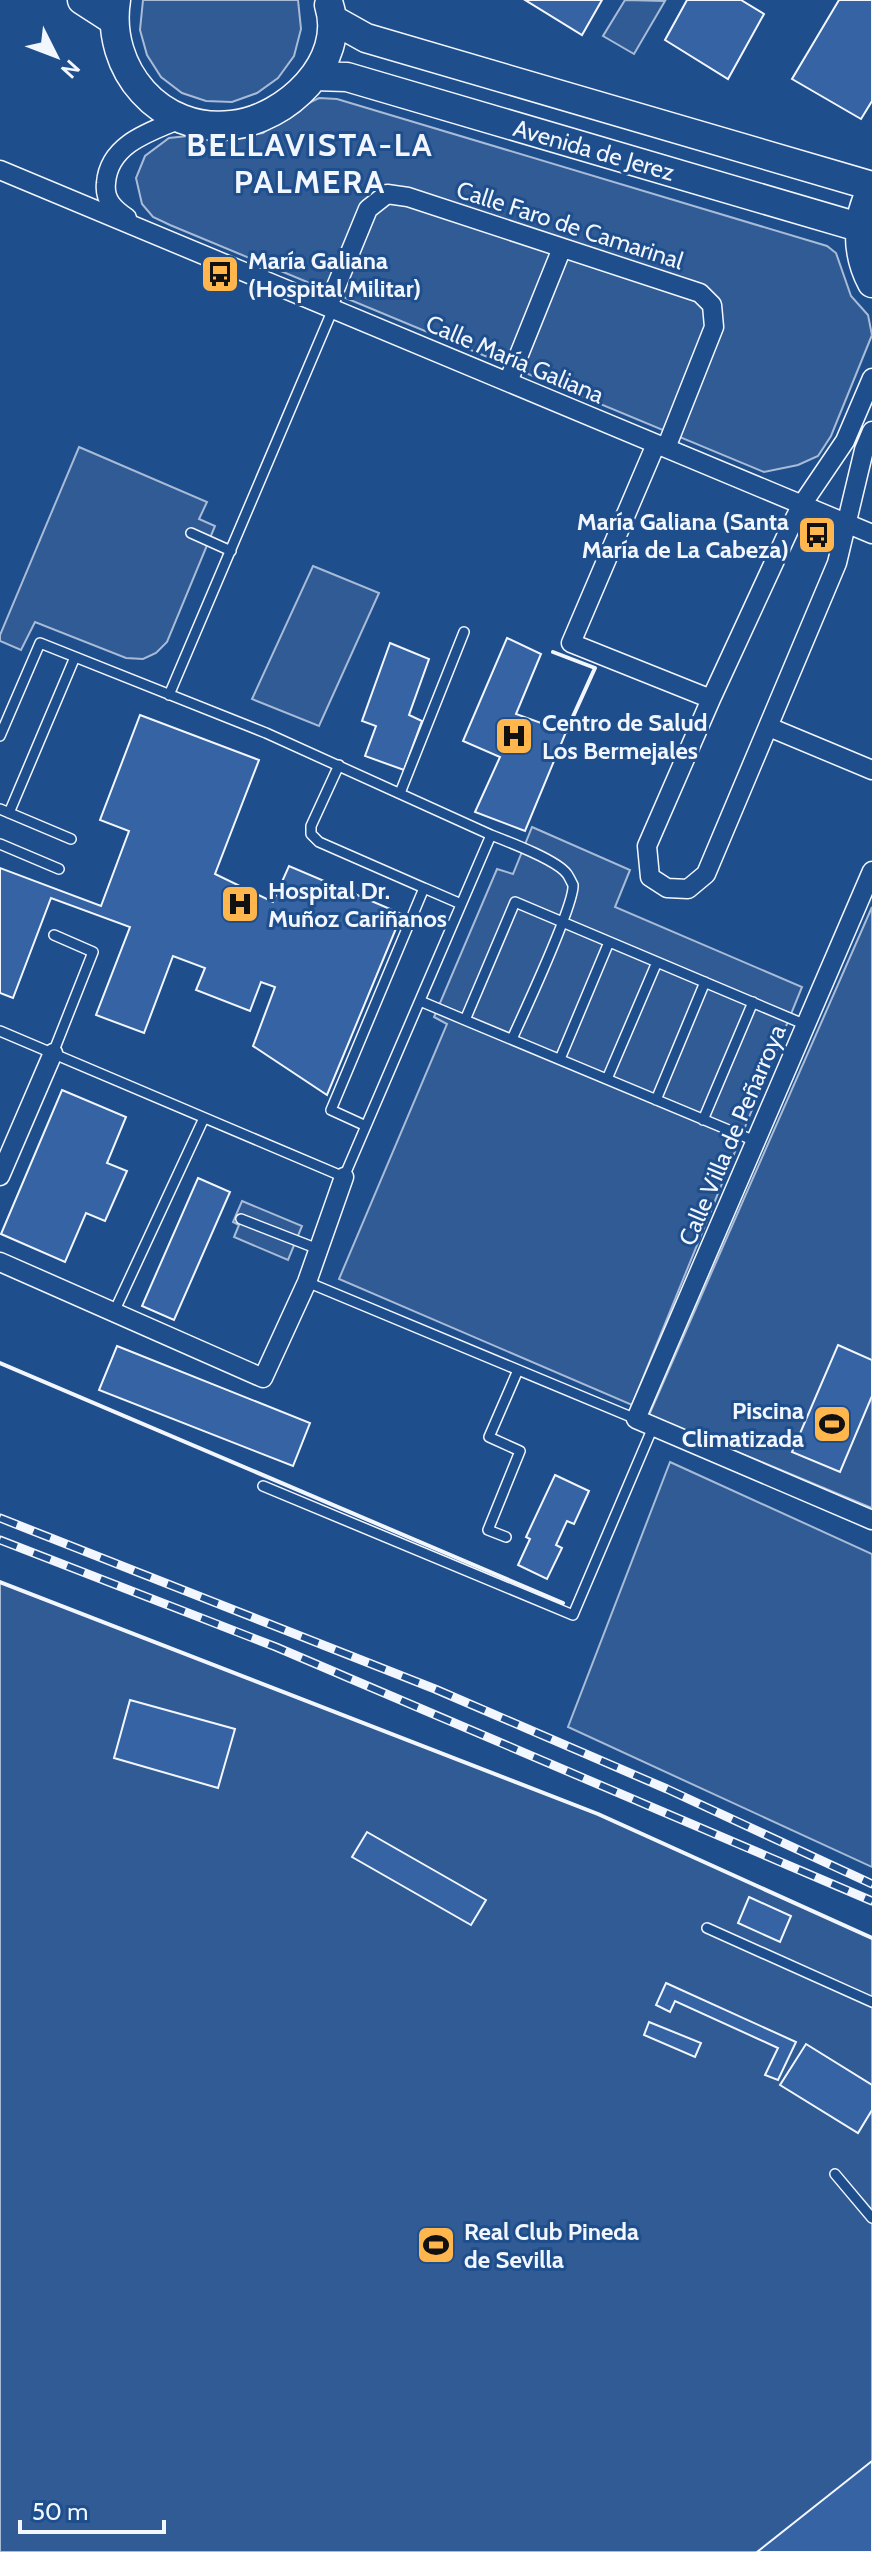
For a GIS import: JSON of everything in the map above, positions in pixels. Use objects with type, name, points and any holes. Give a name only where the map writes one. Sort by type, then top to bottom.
[{"type":"main road","points":[[82,0],[115,10],[119,53],[132,80],[159,106],[207,125],[232,125],[253,120],[291,99],[314,76],[325,58],[331,40],[330,9]]},
{"type":"main road","name":"Avenida de Jerez","points":[[330,9],[366,38],[872,187]]},
{"type":"main road","name":"Avenida de Jerez","points":[[314,76],[347,77],[866,230]]},
{"type":"main road","points":[[872,187],[862,214],[866,230],[860,247],[872,283]]},
{"type":"street","name":"Calle María Galiana","points":[[139,227],[115,210],[110,202],[105,193],[107,172],[118,151],[133,140],[183,118]]},
{"type":"street","name":"Calle María Galiana","points":[[0,170],[872,534]]},
{"type":"street","name":"Calle Faro de Camarinal","points":[[331,308],[368,209],[387,194],[408,197],[700,293],[712,305],[714,327],[571,643],[711,699]]},
{"type":"street","points":[[508,382],[562,248]]},
{"type":"street","points":[[872,378],[845,441],[801,506],[647,846],[650,877],[667,888],[688,889],[706,874],[837,563],[864,450],[872,431]]},
{"type":"street","points":[[769,727],[872,770]]},
{"type":"street","name":"Calle Villa de Peñarroya","points":[[636,1419],[872,871]]},
{"type":"street","points":[[0,1176],[53,1053]]},
{"type":"street","points":[[0,1262],[263,1378],[307,1282],[344,1177]]},
{"type":"street","points":[[636,1419],[872,1520]]},
{"type":"lane","points":[[169,695],[331,308]]},
{"type":"lane","points":[[191,533],[231,551]]},
{"type":"lane","points":[[400,793],[464,632]]},
{"type":"lane","points":[[0,736],[40,643],[266,733],[523,847],[565,870],[573,884],[571,897],[512,1039]]},
{"type":"lane","points":[[71,839],[4,811],[75,657]]},
{"type":"lane","points":[[339,765],[311,826],[311,834],[319,842],[461,904]]},
{"type":"lane","points":[[0,1031],[344,1177],[491,835]]},
{"type":"lane","points":[[0,844],[59,869]]},
{"type":"lane","points":[[366,1126],[331,1110],[424,888]]},
{"type":"lane","points":[[465,1020],[515,902],[806,1025]]},
{"type":"lane","points":[[53,1053],[93,952],[54,935]]},
{"type":"lane","points":[[560,1059],[609,942]]},
{"type":"lane","points":[[607,1079],[657,962]]},
{"type":"lane","points":[[656,1100],[705,982]]},
{"type":"lane","points":[[420,1001],[755,1141]]},
{"type":"lane","points":[[703,1120],[753,1002]]},
{"type":"lane","points":[[114,1312],[204,1118]]},
{"type":"lane","points":[[241,1219],[318,1249]]},
{"type":"lane","points":[[307,1282],[636,1419]]},
{"type":"lane","points":[[506,1537],[488,1530],[520,1451],[489,1437],[518,1370]]},
{"type":"lane","points":[[263,1486],[573,1615],[656,1428]]},
{"type":"lane","points":[[707,1928],[872,2002]]},
{"type":"lane","points":[[835,2174],[872,2218]]},
{"type":"shaded area","points":[[143,0],[298,0],[301,29],[294,56],[278,78],[257,93],[232,102],[206,101],[182,93],[161,77],[147,55],[140,30]]},
{"type":"shaded area","points":[[625,0],[665,1],[634,54],[603,36]]},
{"type":"shaded area","points":[[319,98],[337,99],[827,246],[836,253],[851,296],[868,315],[872,335],[831,436],[818,456],[798,465],[764,472],[170,225],[153,217],[142,204],[136,178],[145,156],[169,138],[197,135],[231,138],[263,133],[296,109]]},
{"type":"shaded area","points":[[79,447],[207,502],[199,519],[215,526],[167,642],[156,653],[143,659],[126,658],[35,622],[21,650],[0,641]]},
{"type":"shaded area","points":[[313,566],[379,593],[319,726],[252,699]]},
{"type":"shaded area","points":[[532,827],[630,870],[615,907],[802,987],[632,1405],[339,1279],[447,1024],[434,1017],[497,869],[513,874]]},
{"type":"shaded area","points":[[872,907],[872,1508],[649,1415]]},
{"type":"shaded area","points":[[242,1201],[302,1226],[288,1260],[234,1237],[239,1225],[233,1222]]},
{"type":"shaded area","points":[[670,1462],[872,1554],[872,1867],[568,1727]]},
{"type":"shaded area","name":"Real Club Pineda de Sevilla","points":[[0,1582],[598,1814],[872,1938],[872,2552],[0,2552]]},
{"type":"building","points":[[525,0],[602,0],[582,35]]},
{"type":"building","points":[[687,0],[741,0],[764,14],[728,79],[665,40]]},
{"type":"building","points":[[839,0],[872,0],[872,101],[861,119],[792,79]]},
{"type":"building","name":"Centro de Salud Los Bermejales","points":[[507,638],[541,654],[516,714],[566,732],[525,831],[475,812],[500,757],[463,741]]},
{"type":"building","points":[[390,643],[429,659],[409,715],[422,721],[404,770],[365,756],[376,726],[362,721]]},
{"type":"building","name":"Hospital Dr. Muñoz Cariñanos","points":[[140,715],[259,760],[215,874],[273,902],[289,866],[402,914],[327,1095],[253,1046],[275,987],[261,982],[250,1011],[196,990],[205,968],[173,956],[144,1033],[96,1015],[130,927],[51,898],[13,998],[0,993],[0,868],[101,906],[129,831],[100,820]]},
{"type":"building","points":[[62,1090],[126,1117],[107,1163],[127,1171],[105,1221],[86,1213],[65,1262],[1,1234]]},
{"type":"building","points":[[198,1178],[230,1192],[174,1320],[142,1306]]},
{"type":"building","name":"Piscina Climatizada","points":[[838,1345],[872,1360],[872,1396],[840,1472],[792,1452]]},
{"type":"building","points":[[117,1346],[310,1423],[293,1466],[99,1390]]},
{"type":"building","points":[[555,1475],[589,1491],[574,1524],[567,1521],[556,1545],[562,1548],[547,1579],[518,1565],[530,1539],[526,1537]]},
{"type":"building","points":[[130,1700],[235,1729],[218,1788],[114,1758]]},
{"type":"building","points":[[367,1832],[486,1900],[471,1925],[352,1857]]},
{"type":"building","points":[[749,1897],[791,1916],[780,1942],[738,1923]]},
{"type":"building","points":[[666,1983],[796,2042],[778,2080],[765,2075],[778,2048],[675,2001],[670,2012],[656,2005]]},
{"type":"building","points":[[649,2022],[701,2043],[695,2057],[644,2035]]},
{"type":"building","points":[[806,2044],[872,2085],[872,2110],[858,2133],[780,2085]]},
{"type":"building","points":[[872,2461],[872,2552],[757,2552]]},
{"type":"railway","points":[[0,1518],[435,1689],[667,1789],[872,1884]]},
{"type":"railway","points":[[0,1540],[276,1647],[872,1901]]},
{"type":"wall","points":[[553,652],[595,668],[566,732]]},
{"type":"wall","points":[[0,1363],[563,1603]]},
{"type":"wall","points":[[0,1582],[598,1814],[872,1938]]},
{"type":"place","name":"María Galiana (Hospital Militar)","points":[[220,274]]},
{"type":"place","name":"María Galiana (Santa María de La Cabeza)","points":[[817,535]]},
{"type":"place","name":"Centro de Salud Los Bermejales","points":[[514,736]]},
{"type":"place","name":"Hospital Dr. Muñoz Cariñanos","points":[[240,904]]},
{"type":"place","name":"Piscina Climatizada","points":[[832,1424]]},
{"type":"place","name":"Real Club Pineda de Sevilla","points":[[436,2245]]},
{"type":"district","name":"BELLAVISTA-LA PALMERA","points":[[310,162]]}]
